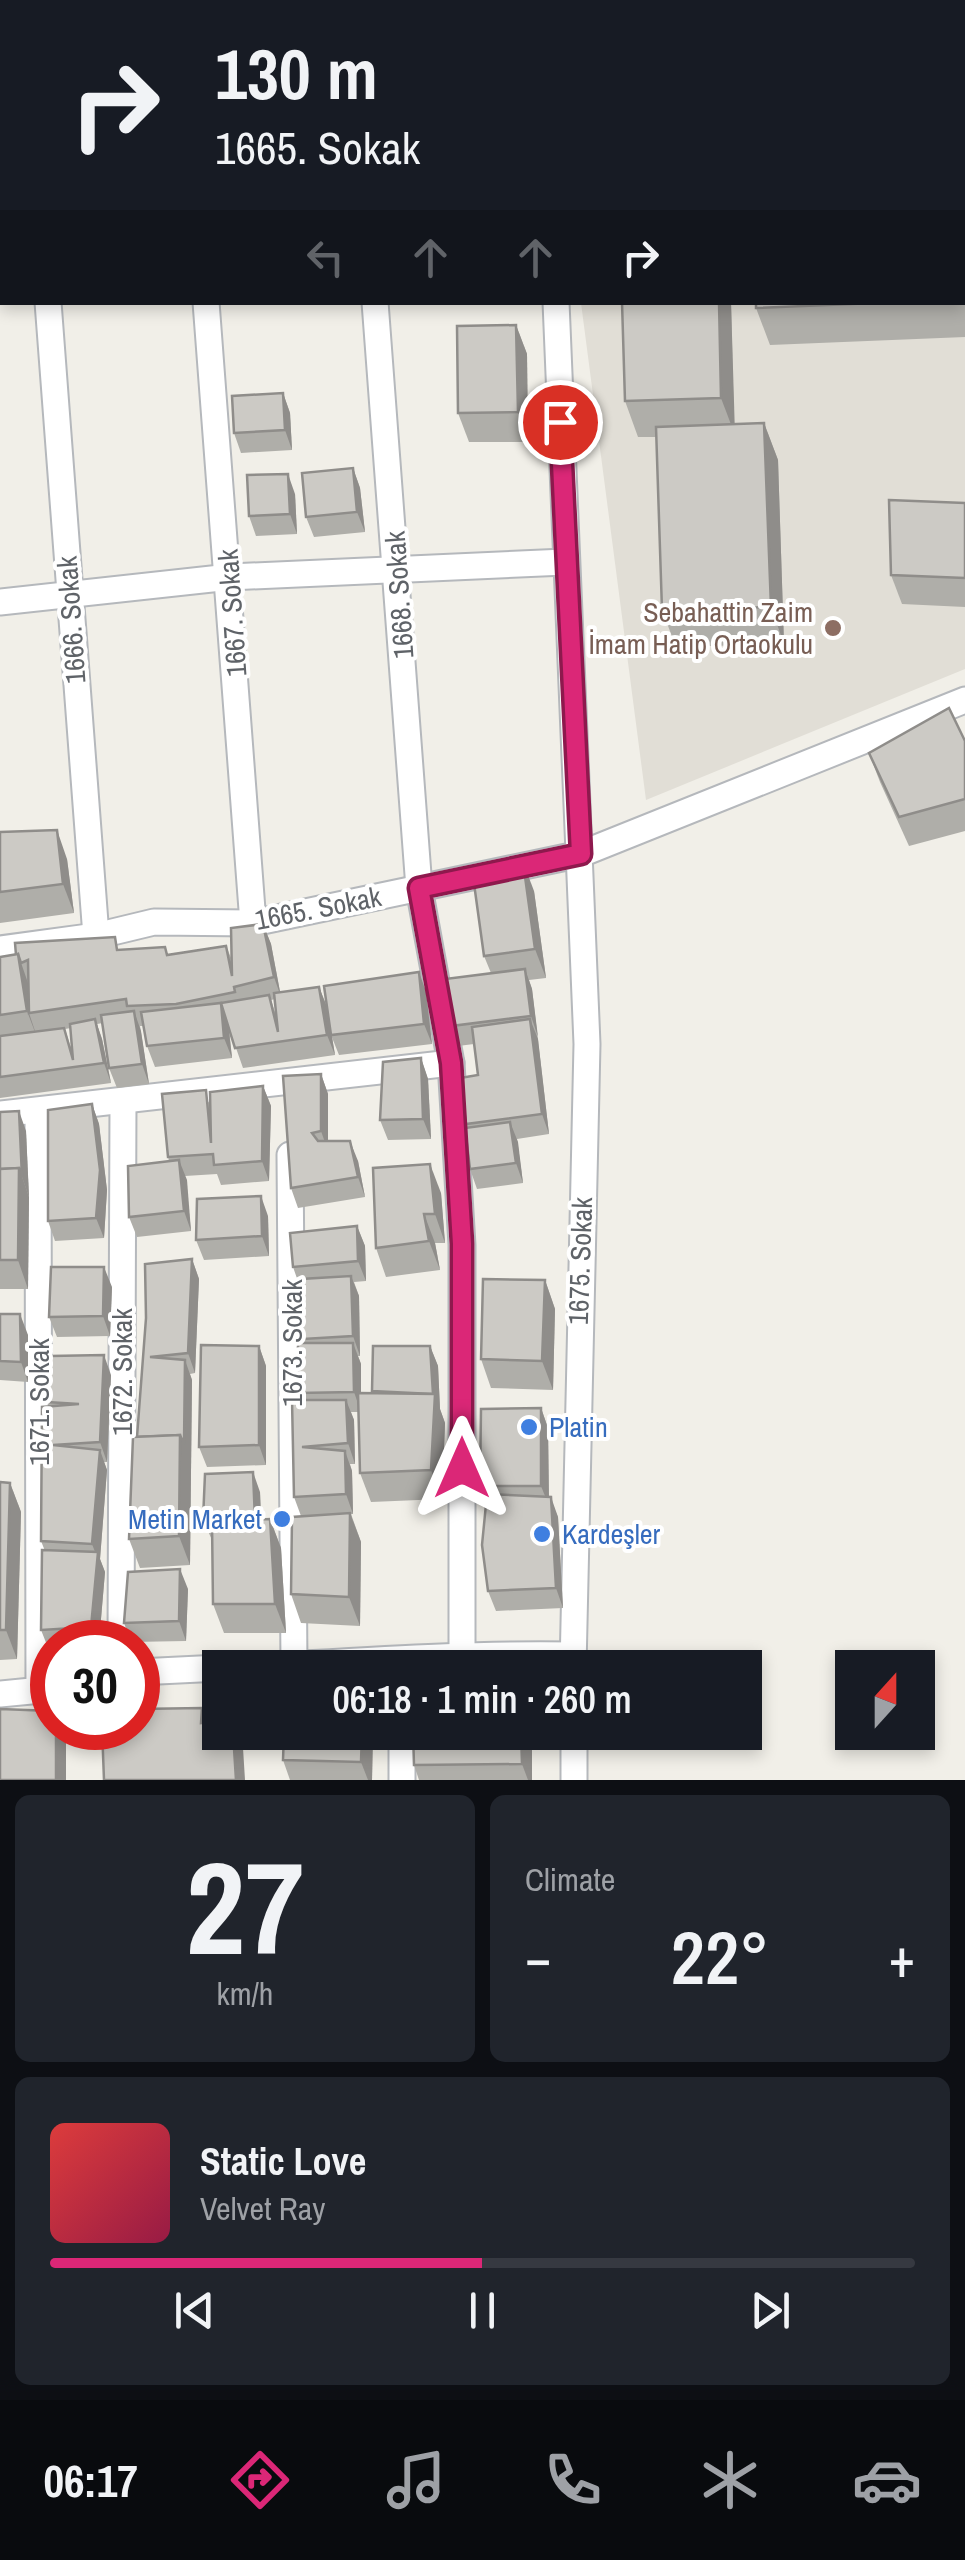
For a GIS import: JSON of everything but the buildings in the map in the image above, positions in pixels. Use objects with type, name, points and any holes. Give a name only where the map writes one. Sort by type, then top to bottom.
[{"type":"street","name":"1666. Sokak","points":[[48,305],[96,936]]},
{"type":"street","name":"1667. Sokak","points":[[206,305],[230,578],[253,924]]},
{"type":"street","name":"1668. Sokak","points":[[375,305],[419,888],[451,1063],[462,1244],[462,1650]]},
{"type":"street","name":"1675. Sokak","points":[[556,305],[586,1044],[573,1650]]},
{"type":"street","points":[[0,602],[230,578],[565,562]]},
{"type":"street","name":"1665. Sokak","points":[[0,949],[96,936],[154,922],[253,924],[581,854],[965,700]]},
{"type":"street","points":[[0,1114],[451,1063]]},
{"type":"street","name":"1673. Sokak","points":[[290,1082],[294,1650]]},
{"type":"street","name":"1672. Sokak","points":[[121,1620],[123,1102]]},
{"type":"street","name":"1671. Sokak","points":[[38,1112],[45,1620]]},
{"type":"street","points":[[160,1671],[202,1669]]},
{"type":"street","points":[[0,1694],[30,1691]]},
{"type":"street","points":[[402,1750],[402,1780]]},
{"type":"street","points":[[574,1750],[574,1780]]},
{"type":"shaded area","points":[[581,305],[965,305],[965,669],[646,800]]},
{"type":"place","name":"Sebahattin Zaim İmam Hatip Ortaokulu","points":[[833,628]]},
{"type":"place","name":"Platin","points":[[529,1427]]},
{"type":"place","name":"Metin Market","points":[[282,1519]]},
{"type":"place","name":"Kardeşler","points":[[542,1534]]},
{"type":"route","points":[[462,1468],[462,1244],[451,1063],[419,888],[581,854],[560,422]]}]
